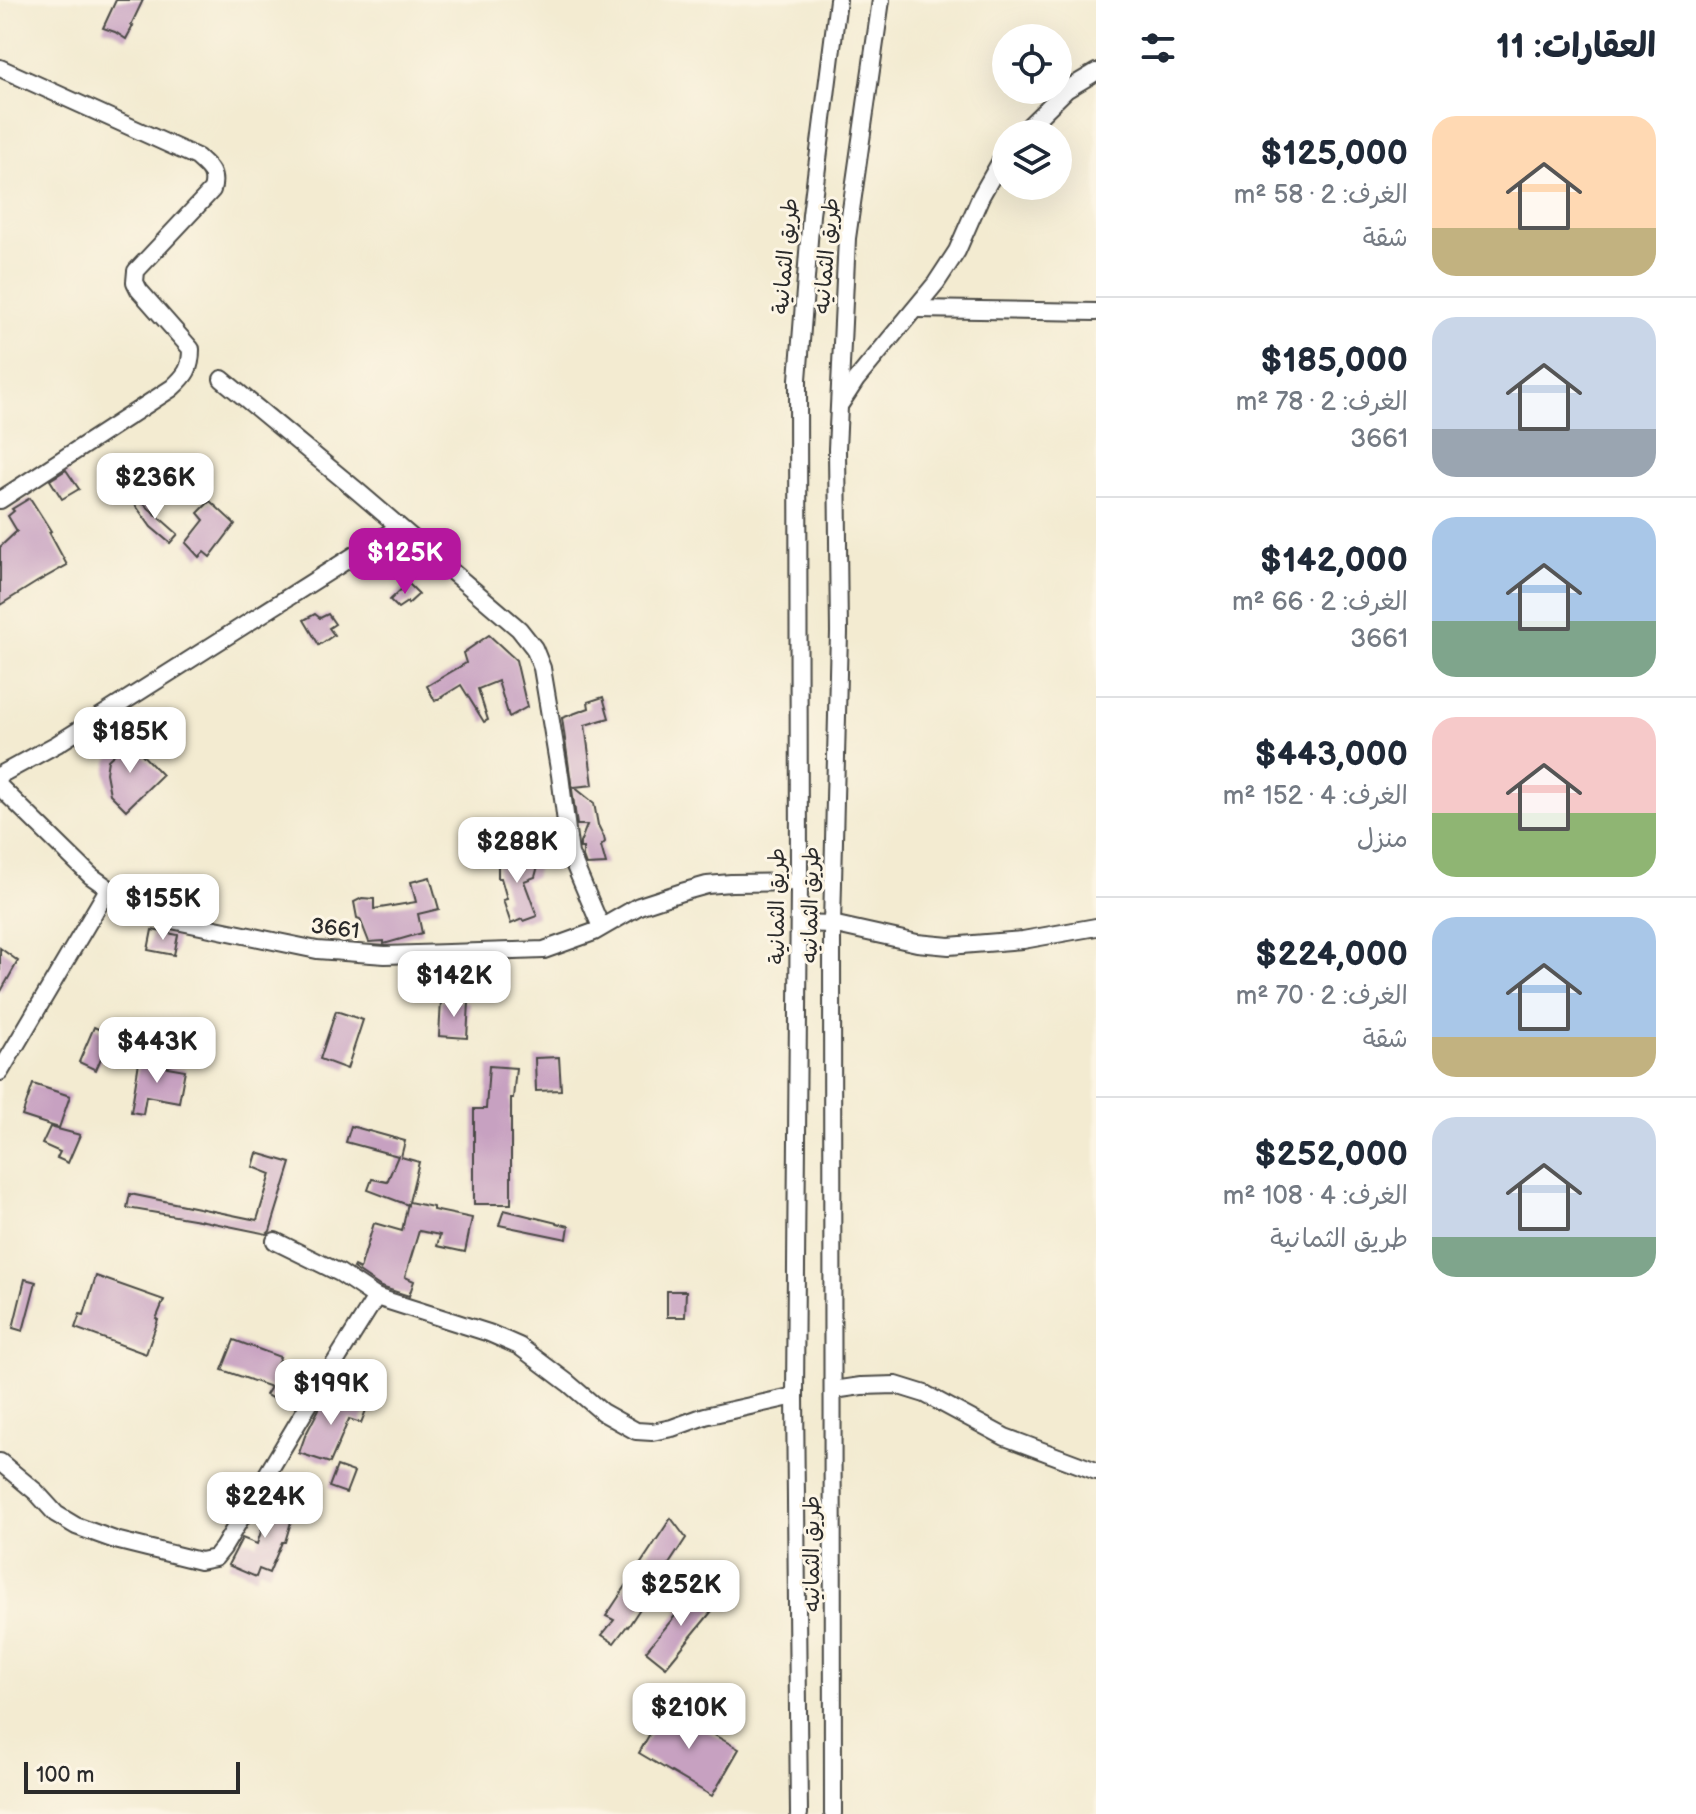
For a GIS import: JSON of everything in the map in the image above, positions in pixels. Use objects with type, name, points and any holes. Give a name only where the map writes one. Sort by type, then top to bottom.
[{"type":"street","name":"طريق الثمانية","points":[[799,1814],[795,1396],[799,923],[798,379],[811,215],[838,0]]},
{"type":"street","name":"طريق الثمانيه","points":[[833,1814],[832,924],[839,647],[837,449],[847,238],[881,0]]},
{"type":"street","points":[[0,68],[197,157],[211,170],[215,180],[212,190],[136,271],[135,282],[139,290],[191,349],[186,376],[0,500]]},
{"type":"street","points":[[1035,120],[1066,90],[1096,72]]},
{"type":"street","points":[[840,405],[856,380],[936,283],[957,251],[992,177]]},
{"type":"street","points":[[916,309],[1096,312]]},
{"type":"street","points":[[222,379],[519,629],[534,648],[542,668],[570,854],[601,927]]},
{"type":"street","points":[[0,775],[57,744],[399,527]]},
{"type":"street","name":"3661","points":[[0,787],[59,846],[108,889],[132,905],[162,918],[349,954],[474,954],[544,950],[594,932],[639,906],[707,885],[799,882]]},
{"type":"street","points":[[0,1072],[108,889]]},
{"type":"street","points":[[799,923],[832,924],[917,943],[949,946],[1023,940],[1096,927]]},
{"type":"street","points":[[275,1241],[340,1273],[376,1297],[489,1333],[519,1346],[602,1412],[636,1431],[672,1428],[705,1416],[795,1396]]},
{"type":"street","points":[[0,1462],[36,1492],[56,1514],[76,1526],[115,1540],[200,1561],[215,1558],[376,1297]]},
{"type":"street","points":[[834,1390],[886,1385],[911,1389],[1005,1437],[1096,1471]]},
{"type":"building","points":[[116,0],[143,0],[126,39],[103,28]]},
{"type":"building","points":[[66,470],[79,489],[62,499],[50,480]]},
{"type":"building","points":[[135,496],[178,534],[170,543],[151,527],[131,499]]},
{"type":"building","points":[[30,498],[51,531],[67,565],[0,605],[0,547],[17,531],[8,516],[14,511],[12,509]]},
{"type":"building","points":[[210,501],[235,524],[210,557],[204,552],[199,557],[186,543],[204,520],[198,513]]},
{"type":"building","points":[[408,583],[419,594],[398,608],[390,600]]},
{"type":"building","points":[[315,614],[320,618],[328,614],[335,624],[329,628],[334,635],[319,645],[304,620]]},
{"type":"building","points":[[489,635],[516,660],[527,707],[509,717],[498,681],[478,689],[488,720],[484,722],[461,685],[435,701],[427,686],[466,663],[463,653]]},
{"type":"building","points":[[603,697],[609,718],[585,725],[593,785],[574,787],[594,803],[605,842],[601,846],[606,864],[586,865],[580,843],[587,825],[577,825],[562,718],[589,708],[588,702]]},
{"type":"building","points":[[129,741],[162,775],[126,810],[110,794],[106,773],[108,760]]},
{"type":"building","points":[[506,850],[528,852],[529,861],[538,866],[535,877],[524,881],[537,916],[511,924],[503,900],[507,899],[501,878],[498,878],[498,860]]},
{"type":"building","points":[[430,877],[439,909],[418,914],[422,933],[384,944],[384,941],[369,942],[357,918],[354,902],[362,898],[374,899],[374,909],[416,902],[411,882]]},
{"type":"building","points":[[152,930],[178,935],[174,955],[148,950]]},
{"type":"building","points":[[0,948],[18,961],[0,993]]},
{"type":"building","points":[[441,1001],[469,1002],[467,1038],[439,1036]]},
{"type":"building","points":[[336,1011],[363,1020],[347,1069],[320,1059]]},
{"type":"building","points":[[94,1027],[111,1035],[96,1070],[79,1062]]},
{"type":"building","points":[[559,1057],[561,1090],[536,1091],[535,1058]]},
{"type":"building","points":[[139,1062],[185,1070],[179,1102],[146,1096],[143,1114],[131,1112]]},
{"type":"building","points":[[489,1066],[516,1068],[511,1098],[511,1204],[474,1204],[474,1109],[486,1109]]},
{"type":"building","points":[[33,1084],[70,1096],[59,1128],[22,1116]]},
{"type":"building","points":[[351,1126],[405,1141],[401,1157],[419,1162],[409,1202],[472,1218],[465,1252],[437,1246],[440,1235],[419,1231],[405,1277],[414,1281],[409,1296],[381,1287],[353,1268],[360,1269],[374,1223],[402,1231],[408,1205],[368,1190],[372,1179],[387,1182],[398,1156],[346,1142]]},
{"type":"building","points":[[50,1127],[80,1135],[68,1163],[57,1158],[60,1152],[42,1144]]},
{"type":"building","points":[[257,1153],[291,1163],[267,1234],[127,1208],[130,1194],[257,1220],[271,1174],[253,1167]]},
{"type":"building","points":[[504,1210],[569,1226],[567,1239],[499,1225]]},
{"type":"building","points":[[96,1276],[164,1300],[146,1354],[75,1328],[80,1314],[84,1315]]},
{"type":"building","points":[[25,1279],[36,1282],[23,1331],[13,1328]]},
{"type":"building","points":[[667,1291],[686,1291],[685,1317],[667,1317]]},
{"type":"building","points":[[234,1340],[280,1357],[274,1370],[290,1379],[277,1401],[266,1395],[271,1387],[222,1370]]},
{"type":"building","points":[[330,1393],[342,1400],[368,1405],[361,1423],[349,1419],[330,1463],[299,1453],[305,1436]]},
{"type":"building","points":[[337,1466],[354,1472],[346,1493],[329,1487]]},
{"type":"building","points":[[276,1494],[296,1505],[285,1542],[282,1542],[269,1573],[259,1569],[256,1577],[228,1565],[242,1538],[257,1544]]},
{"type":"building","points":[[671,1518],[686,1538],[628,1627],[614,1643],[602,1635],[614,1620],[606,1616]]},
{"type":"building","points":[[697,1589],[716,1606],[666,1667],[646,1651]]},
{"type":"building","points":[[665,1707],[739,1749],[712,1796],[639,1753]]}]
